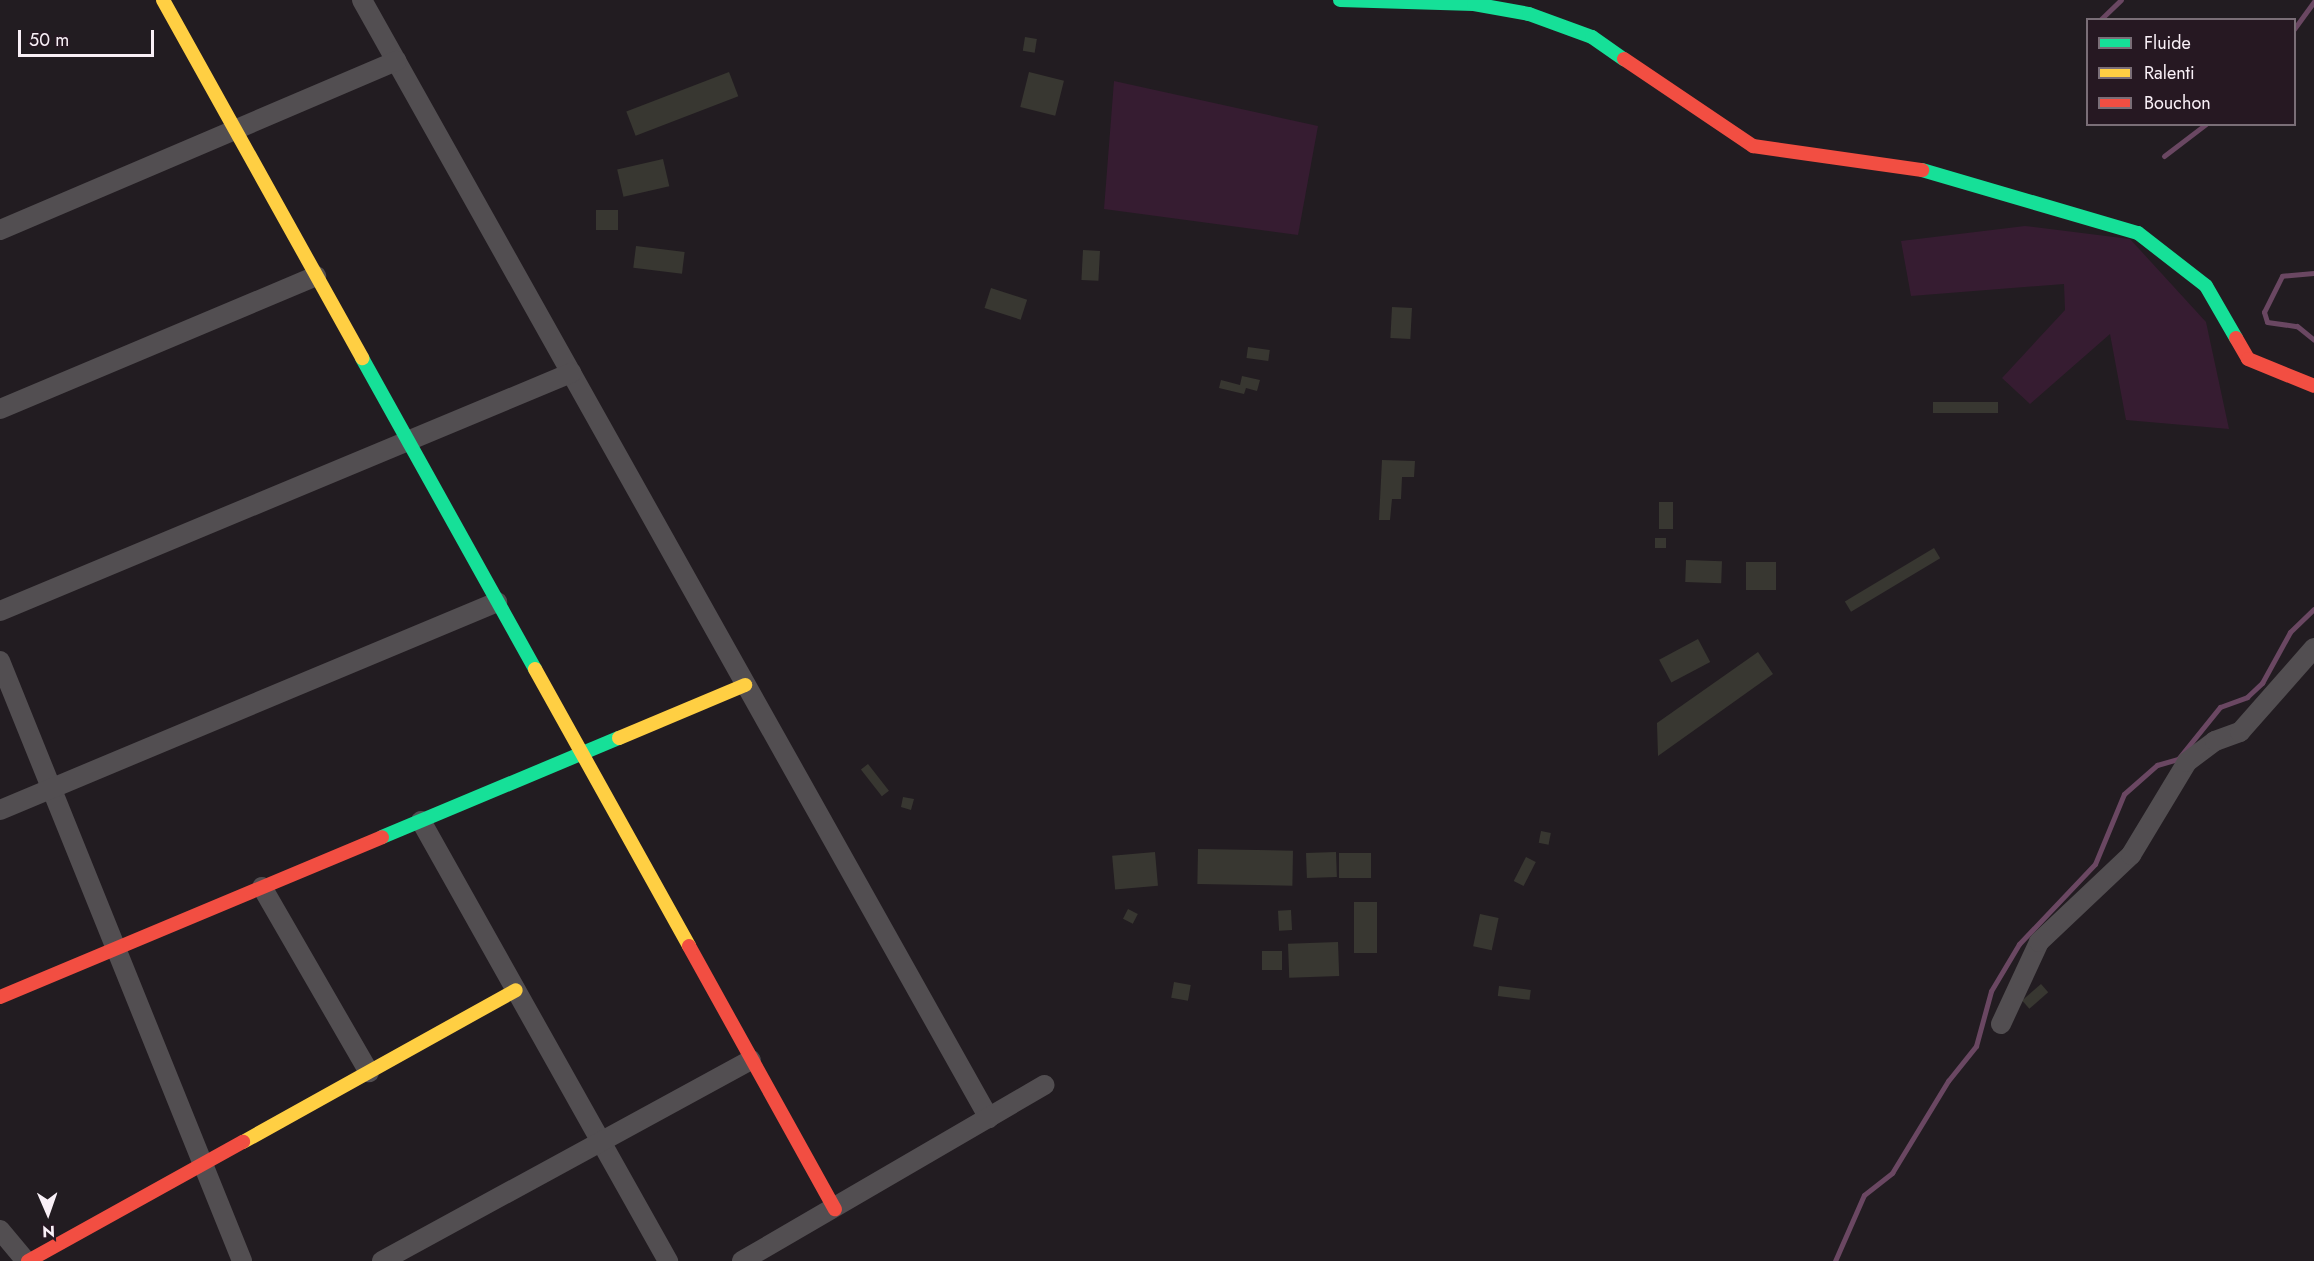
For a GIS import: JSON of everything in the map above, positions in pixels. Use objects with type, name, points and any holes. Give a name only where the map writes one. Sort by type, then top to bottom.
[{"type":"street","points":[[163,0],[835,1209]]},
{"type":"street","points":[[362,0],[989,1118]]},
{"type":"street","points":[[1340,0],[1474,4],[1529,14],[1592,37],[1753,146],[1960,179],[2138,233],[2206,286],[2248,359],[2314,386]]},
{"type":"street","points":[[0,230],[396,61]]},
{"type":"street","points":[[0,409],[316,276]]},
{"type":"street","points":[[0,611],[571,373]]},
{"type":"street","points":[[0,810],[497,602]]},
{"type":"street","points":[[2001,1024],[2039,942],[2131,855],[2187,762],[2215,741],[2240,732],[2314,648]]},
{"type":"street","points":[[0,661],[242,1261]]},
{"type":"street","points":[[0,997],[745,685]]},
{"type":"street","points":[[421,821],[668,1261]]},
{"type":"street","points":[[262,887],[369,1072]]},
{"type":"street","points":[[0,1230],[27,1261],[516,990]]},
{"type":"street","points":[[382,1261],[752,1060]]},
{"type":"street","points":[[742,1261],[1045,1085]]},
{"type":"shaded area","points":[[1114,81],[1318,126],[1298,235],[1104,209]]},
{"type":"shaded area","points":[[2025,226],[2130,239],[2206,322],[2229,429],[2126,420],[2110,334],[2030,404],[2002,378],[2065,310],[2064,284],[1911,296],[1901,241]]},
{"type":"building","points":[[1025,37],[1037,39],[1035,53],[1023,51]]},
{"type":"building","points":[[729,72],[738,96],[636,136],[626,111]]},
{"type":"building","points":[[1029,72],[1064,81],[1055,116],[1020,107]]},
{"type":"building","points":[[663,159],[669,186],[624,197],[617,170]]},
{"type":"building","points":[[596,210],[618,210],[618,230],[596,230]]},
{"type":"building","points":[[636,246],[685,252],[682,274],[633,268]]},
{"type":"building","points":[[1083,250],[1100,251],[1098,281],[1081,280]]},
{"type":"building","points":[[991,288],[1027,300],[1021,320],[985,308]]},
{"type":"building","points":[[1392,307],[1412,308],[1410,339],[1390,338]]},
{"type":"building","points":[[1248,347],[1270,350],[1268,361],[1246,358]]},
{"type":"building","points":[[1242,376],[1260,380],[1257,391],[1246,388],[1244,394],[1219,388],[1221,380],[1240,385]]},
{"type":"building","points":[[1933,402],[1998,402],[1998,413],[1933,413]]},
{"type":"building","points":[[1382,460],[1415,461],[1414,477],[1402,477],[1401,499],[1392,499],[1390,520],[1379,520]]},
{"type":"building","points":[[1659,502],[1673,502],[1673,529],[1659,529]]},
{"type":"building","points":[[1655,538],[1666,538],[1666,548],[1655,548]]},
{"type":"building","points":[[1934,548],[1940,558],[1851,612],[1845,602]]},
{"type":"building","points":[[1686,560],[1722,561],[1721,583],[1685,582]]},
{"type":"building","points":[[1746,562],[1776,562],[1776,590],[1746,590]]},
{"type":"building","points":[[1698,639],[1710,662],[1671,683],[1659,660]]},
{"type":"building","points":[[1758,652],[1773,674],[1658,756],[1657,723]]},
{"type":"building","points":[[868,764],[889,791],[882,796],[861,770]]},
{"type":"building","points":[[903,797],[914,799],[911,810],[901,807]]},
{"type":"building","points":[[1541,831],[1551,833],[1549,845],[1539,843]]},
{"type":"building","points":[[1198,849],[1293,851],[1292,886],[1197,884]]},
{"type":"building","points":[[1155,852],[1158,886],[1115,890],[1112,856]]},
{"type":"building","points":[[1336,852],[1337,877],[1307,878],[1306,853]]},
{"type":"building","points":[[1339,853],[1371,853],[1371,878],[1339,878]]},
{"type":"building","points":[[1526,857],[1536,862],[1524,886],[1514,881]]},
{"type":"building","points":[[1354,902],[1377,902],[1377,953],[1354,953]]},
{"type":"building","points":[[1128,909],[1138,914],[1133,924],[1123,919]]},
{"type":"building","points":[[1291,910],[1292,930],[1279,931],[1278,911]]},
{"type":"building","points":[[1480,914],[1499,918],[1492,950],[1473,946]]},
{"type":"building","points":[[1338,942],[1339,976],[1289,978],[1288,944]]},
{"type":"building","points":[[1262,951],[1282,951],[1282,970],[1262,970]]},
{"type":"building","points":[[1174,982],[1191,985],[1188,1001],[1171,998]]},
{"type":"building","points":[[2041,984],[2048,992],[2029,1009],[2022,1000]]},
{"type":"building","points":[[1499,986],[1531,990],[1530,1000],[1498,996]]},
{"type":"waterway","points":[[2102,18],[2121,0]]},
{"type":"waterway","points":[[2296,26],[2314,1]]},
{"type":"waterway","points":[[2164,156],[2203,126]]},
{"type":"waterway","points":[[2314,273],[2282,276],[2264,312],[2267,322],[2297,326],[2314,340]]},
{"type":"waterway","points":[[1835,1261],[1864,1195],[1892,1173],[1948,1081],[1976,1046],[1991,991],[2019,944],[2095,864],[2124,794],[2157,765],[2178,759],[2220,707],[2247,697],[2262,683],[2290,632],[2314,609]]},
{"type":"traffic: fast","points":[[1340,0],[1474,4],[1529,14],[1592,37],[1624,59]]},
{"type":"traffic: fast","points":[[1922,170],[2138,233],[2206,286],[2236,338]]},
{"type":"traffic: fast","points":[[362,358],[535,669]]},
{"type":"traffic: fast","points":[[382,837],[619,738]]},
{"type":"traffic: slow","points":[[163,0],[362,358]]},
{"type":"traffic: slow","points":[[535,669],[689,946]]},
{"type":"traffic: slow","points":[[619,738],[745,685]]},
{"type":"traffic: slow","points":[[243,1142],[516,990]]},
{"type":"traffic: jam","points":[[1624,59],[1753,146],[1922,170]]},
{"type":"traffic: jam","points":[[2236,338],[2248,359],[2314,386]]},
{"type":"traffic: jam","points":[[0,997],[382,837]]},
{"type":"traffic: jam","points":[[689,946],[835,1209]]},
{"type":"traffic: jam","points":[[28,1261],[243,1142]]}]
